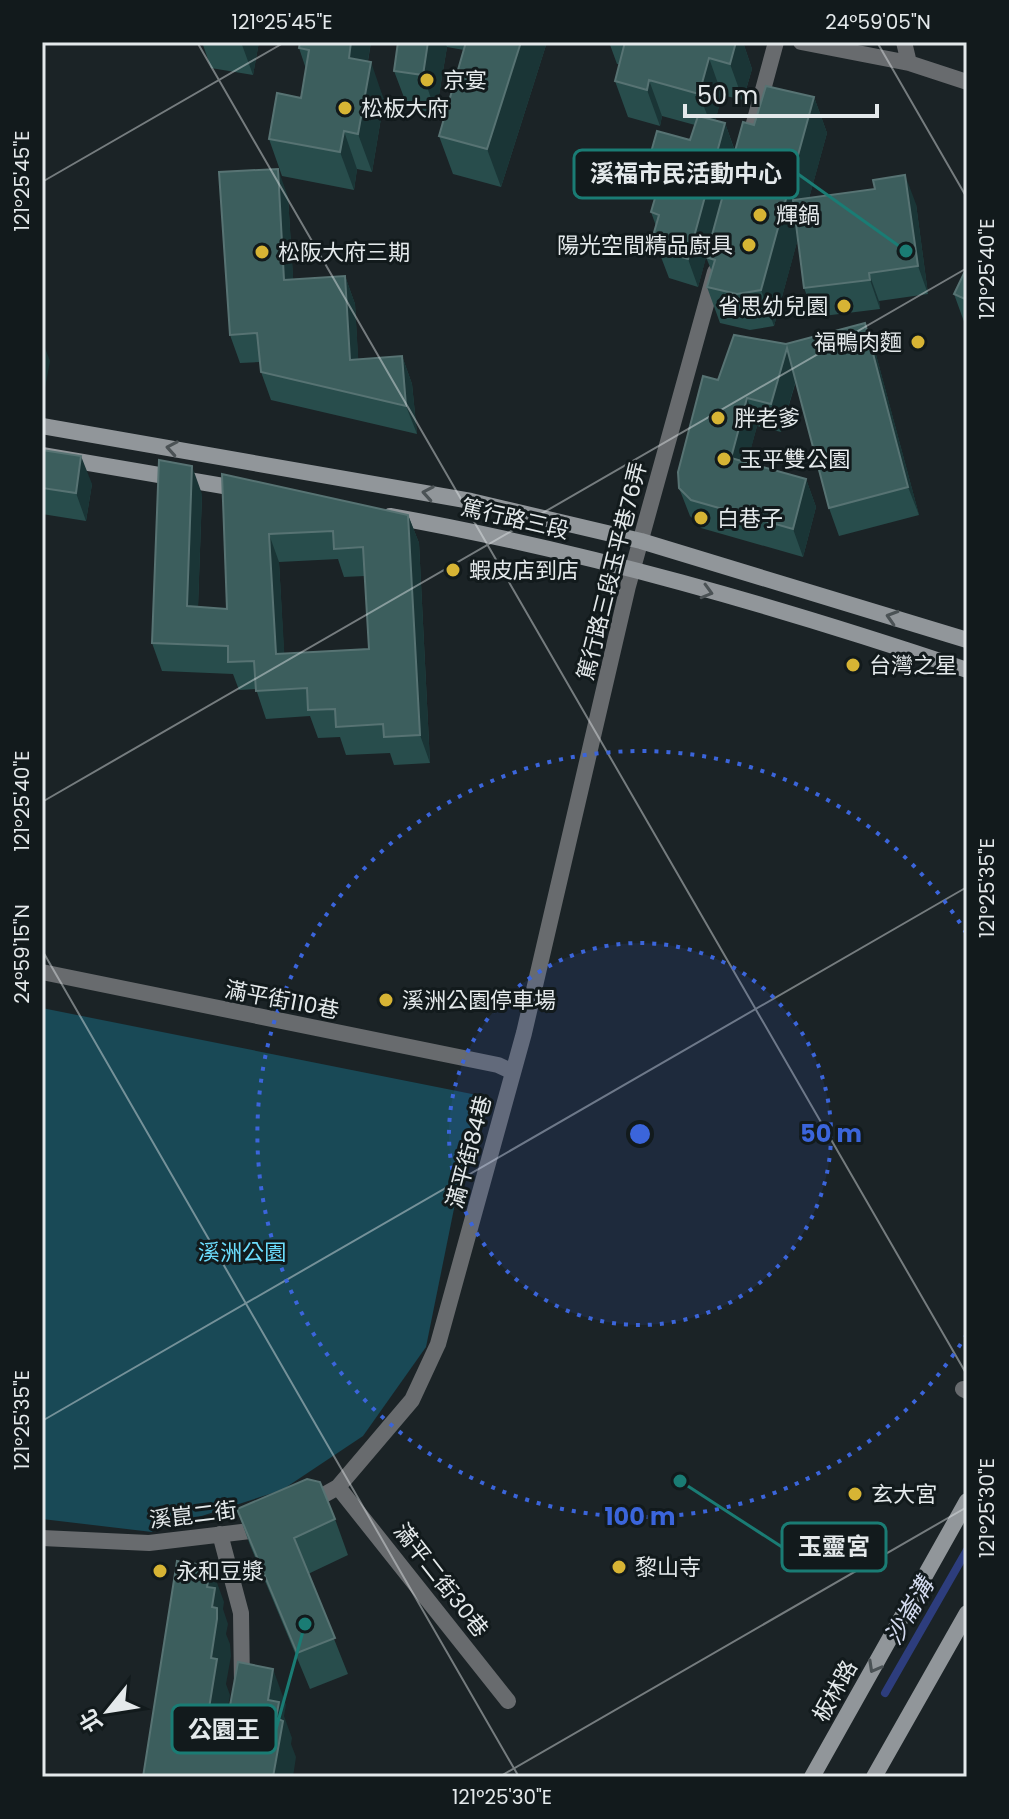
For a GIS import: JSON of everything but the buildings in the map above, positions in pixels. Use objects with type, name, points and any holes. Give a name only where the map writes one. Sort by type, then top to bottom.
[{"type":"street","points":[[743,164],[776,42]]},
{"type":"street","points":[[801,42],[909,63],[967,82]]},
{"type":"street","points":[[904,42],[909,63]]},
{"type":"street","name":"篤行路三段玉平巷76弄","points":[[577,799],[632,570],[720,252]]},
{"type":"street","name":"篤行路三段","points":[[42,426],[471,501],[641,541],[967,640]]},
{"type":"street","points":[[42,455],[255,492]]},
{"type":"street","name":"篤行路三段","points":[[380,514],[474,531],[632,570],[857,633],[967,670]]},
{"type":"street","name":"滿平街84巷","points":[[338,1487],[412,1400],[438,1344],[513,1072],[577,799]]},
{"type":"street","name":"滿平街110巷","points":[[42,972],[498,1065],[513,1072]]},
{"type":"street","name":"溪崑二街","points":[[42,1538],[89,1543],[149,1543],[250,1531],[338,1487]]},
{"type":"street","name":"滿平二街30巷","points":[[338,1487],[508,1701]]},
{"type":"street","name":"板林路","points":[[812,1777],[967,1501]]},
{"type":"street","points":[[220,1534],[241,1613],[240,1704]]},
{"type":"street","points":[[874,1777],[967,1613]]},
{"type":"green space","name":"溪洲公園","points":[[42,1008],[477,1095],[426,1347],[363,1436],[282,1490],[152,1532],[42,1519]]},
{"type":"waterway","name":"沙崙溝","points":[[885,1693],[967,1550]]},
{"type":"place","name":"京宴","points":[[427,80]]},
{"type":"place","name":"松板大府","points":[[345,108]]},
{"type":"place","name":"輝鍋","points":[[760,215]]},
{"type":"place","name":"陽光空間精品廚具","points":[[749,245]]},
{"type":"place","name":"溪福市民活動中心","points":[[906,251]]},
{"type":"place","name":"松阪大府三期","points":[[262,252]]},
{"type":"place","name":"省思幼兒園","points":[[844,306]]},
{"type":"place","name":"福鴨肉麵","points":[[918,342]]},
{"type":"place","name":"胖老爹","points":[[718,418]]},
{"type":"place","name":"玉平雙公園","points":[[724,459]]},
{"type":"place","name":"白巷子","points":[[701,518]]},
{"type":"place","name":"蝦皮店到店","points":[[453,570]]},
{"type":"place","name":"台灣之星","points":[[853,665]]},
{"type":"place","name":"溪洲公園停車場","points":[[386,1000]]},
{"type":"place","name":"玉靈宮","points":[[680,1481]]},
{"type":"place","name":"玄大宮","points":[[855,1494]]},
{"type":"place","name":"黎山寺","points":[[619,1567]]},
{"type":"place","name":"永和豆漿","points":[[160,1571]]},
{"type":"place","name":"公園王","points":[[305,1624]]}]
